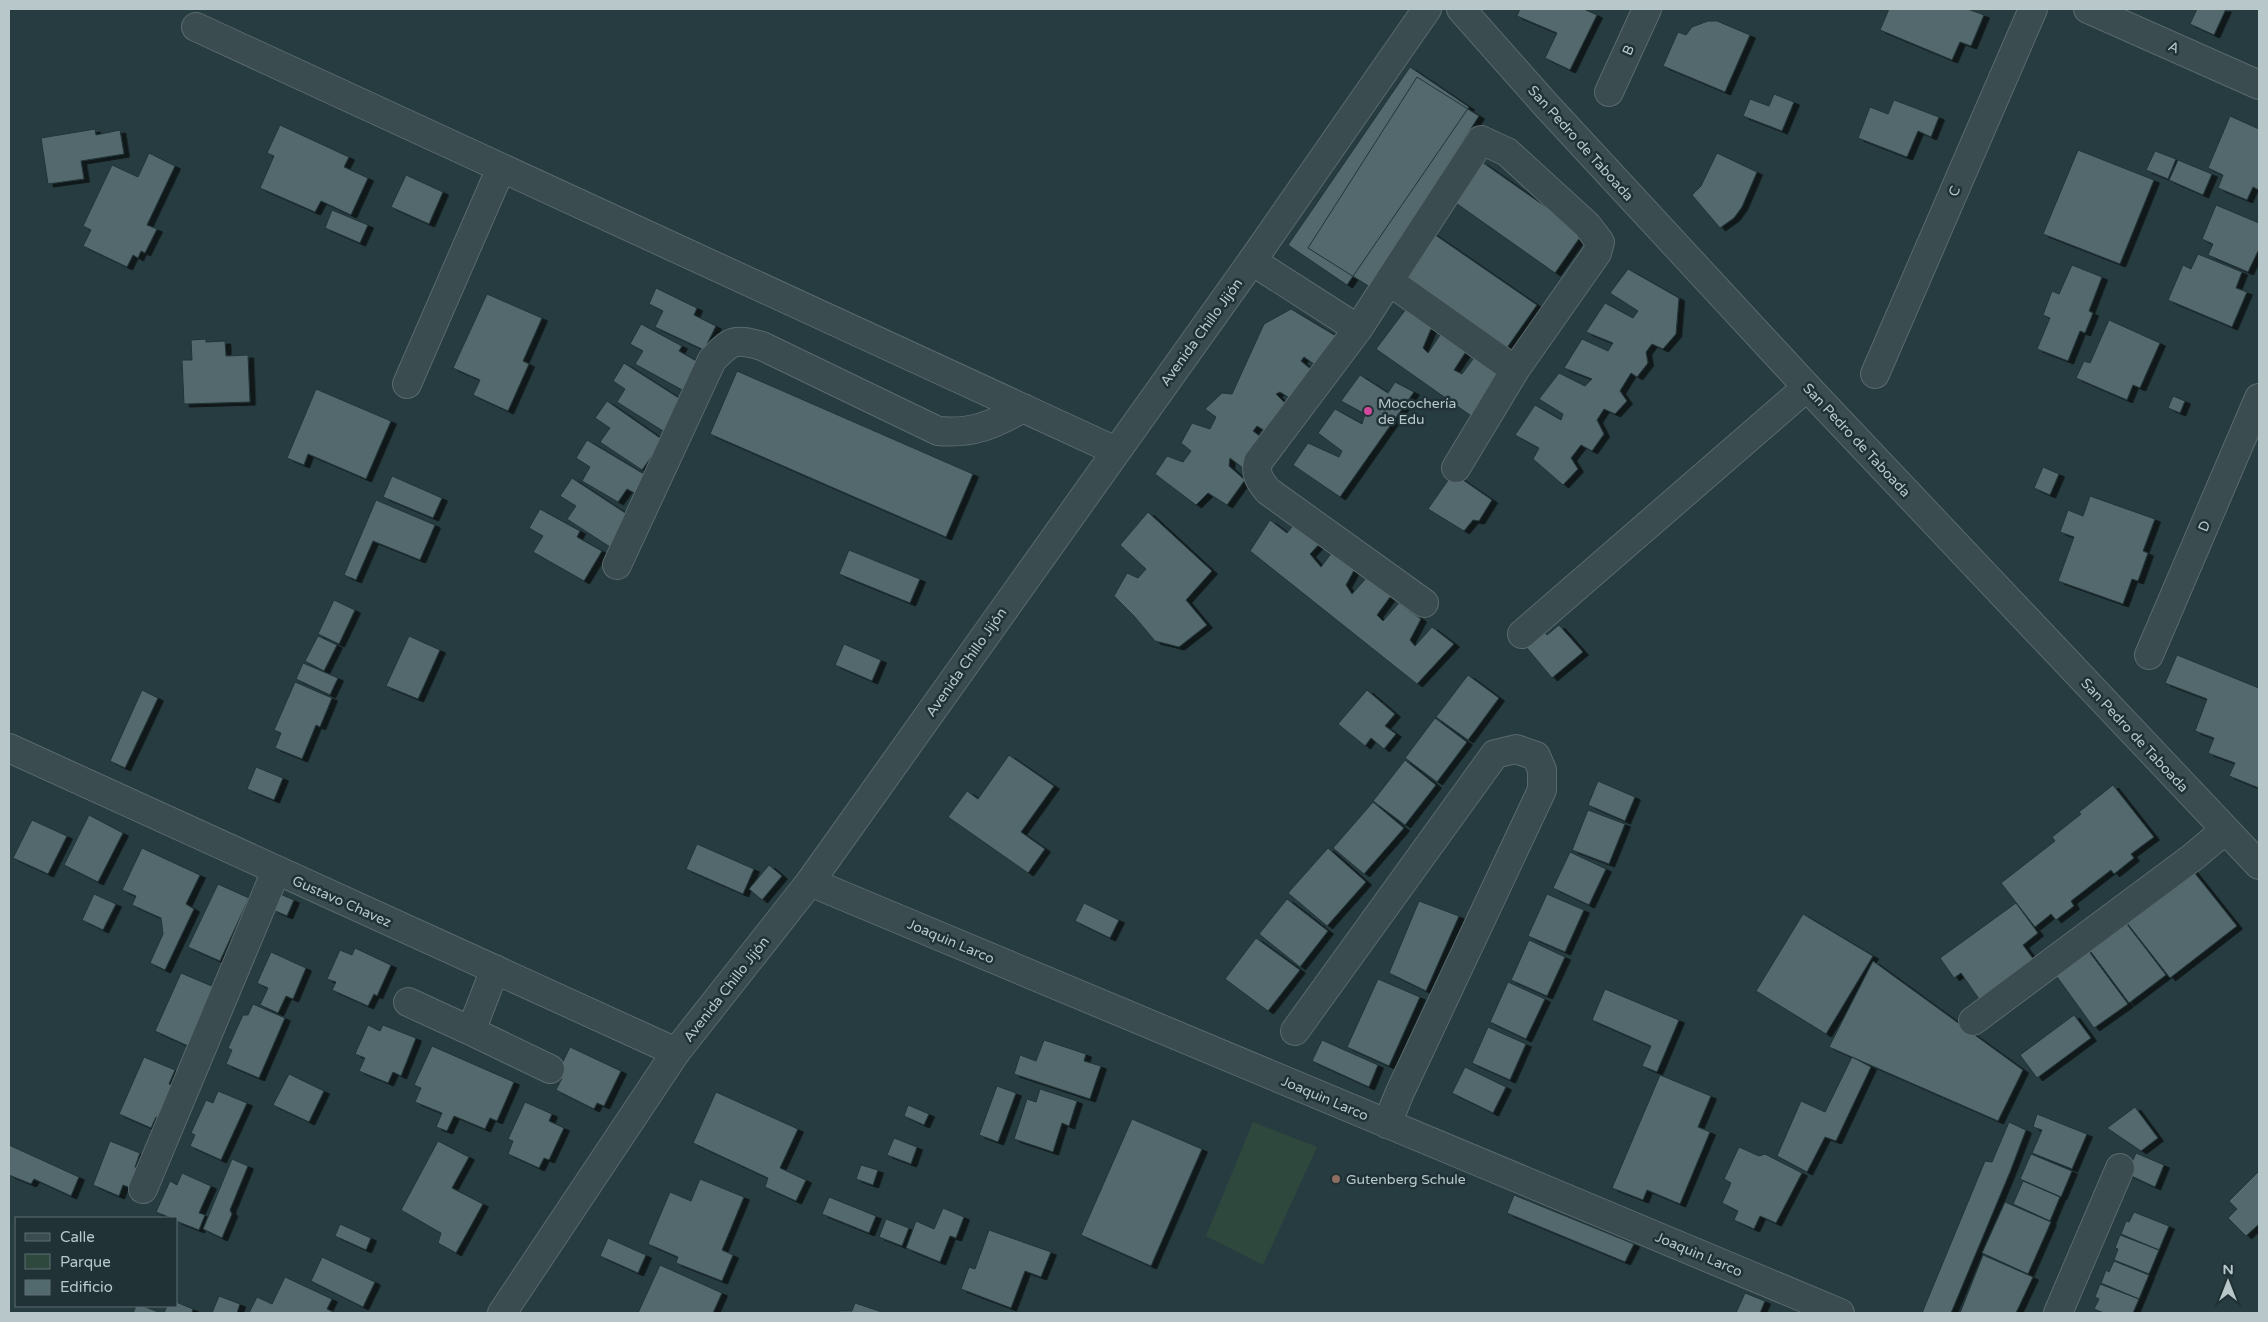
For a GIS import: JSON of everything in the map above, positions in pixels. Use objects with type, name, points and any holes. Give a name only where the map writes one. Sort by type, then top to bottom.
[{"type":"street","name":"Avenida Chillo Jijón","points":[[502,1313],[676,1052],[810,882],[1252,260],[1427,9]]},
{"type":"street","name":"San Pedro de Taboada","points":[[1460,9],[1579,141],[1807,387],[2259,865]]},
{"type":"street","name":"B","points":[[1609,92],[1647,9]]},
{"type":"street","name":"C","points":[[1875,374],[2033,9]]},
{"type":"street","name":"A","points":[[2088,9],[2259,85]]},
{"type":"street","points":[[196,27],[1116,451]]},
{"type":"street","points":[[1424,604],[1268,491],[1260,482],[1257,473],[1258,462],[1358,329],[1481,140],[1507,152],[1587,225],[1600,242],[1597,253],[1515,370],[1456,468]]},
{"type":"street","points":[[407,384],[501,168]]},
{"type":"street","points":[[1252,260],[1358,329]]},
{"type":"street","points":[[1389,281],[1515,370]]},
{"type":"street","points":[[617,565],[712,360],[726,345],[743,340],[762,346],[938,431],[956,433],[973,431],[998,422],[1023,408]]},
{"type":"street","points":[[1522,634],[1807,387]]},
{"type":"street","name":"D","points":[[2149,655],[2259,398]]},
{"type":"street","name":"Gustavo Chavez","points":[[9,748],[676,1052]]},
{"type":"street","points":[[1296,1031],[1495,754],[1516,750],[1536,756],[1542,770],[1542,790],[1387,1124]]},
{"type":"street","points":[[1973,1021],[2193,857],[2225,830]]},
{"type":"street","points":[[142,1189],[276,871]]},
{"type":"street","name":"Joaquìn Larco","points":[[810,882],[1840,1313]]},
{"type":"street","points":[[471,1031],[495,969]]},
{"type":"street","points":[[408,1002],[550,1070]]},
{"type":"street","points":[[2058,1313],[2120,1168]]},
{"type":"green space","points":[[1253,1122],[1317,1147],[1263,1265],[1206,1236]]},
{"type":"building","points":[[1520,9],[1584,9],[1597,15],[1570,70],[1545,58],[1557,33],[1517,16]]},
{"type":"building","points":[[1889,9],[1968,9],[1984,15],[1971,46],[1960,42],[1952,60],[1880,30]]},
{"type":"building","points":[[2197,9],[2226,9],[2214,35],[2190,24]]},
{"type":"building","points":[[1708,21],[1717,21],[1750,35],[1725,92],[1663,66],[1678,32],[1686,35],[1692,27]]},
{"type":"building","points":[[1410,67],[1469,107],[1347,285],[1288,245]]},
{"type":"building","points":[[1417,77],[1479,116],[1370,287],[1308,248]]},
{"type":"building","points":[[1774,94],[1794,102],[1782,131],[1743,116],[1750,99],[1769,106]]},
{"type":"building","points":[[1894,100],[1939,117],[1931,137],[1918,131],[1907,157],[1858,138],[1870,107],[1888,114]]},
{"type":"building","points":[[2230,116],[2259,129],[2259,190],[2253,187],[2247,200],[2218,188],[2223,175],[2208,168]]},
{"type":"building","points":[[280,125],[349,157],[344,167],[368,178],[351,215],[321,201],[315,212],[260,188],[274,156],[267,153]]},
{"type":"building","points":[[95,129],[96,135],[120,130],[124,154],[81,161],[84,179],[48,184],[41,138]]},
{"type":"building","points":[[2078,150],[2154,180],[2120,264],[2043,234]]},
{"type":"building","points":[[2155,151],[2176,159],[2168,179],[2146,170]]},
{"type":"building","points":[[149,153],[175,166],[147,225],[157,229],[145,253],[141,251],[138,258],[133,255],[127,267],[83,246],[91,230],[83,226],[112,165],[138,177]]},
{"type":"building","points":[[1717,153],[1757,172],[1742,207],[1734,218],[1720,228],[1692,195],[1701,186]]},
{"type":"building","points":[[2178,160],[2212,174],[2203,195],[2169,180]]},
{"type":"building","points":[[1482,162],[1583,233],[1555,273],[1453,201]]},
{"type":"building","points":[[406,175],[443,192],[429,224],[391,207]]},
{"type":"building","points":[[2216,205],[2259,223],[2259,251],[2248,272],[2208,255],[2213,244],[2202,239]]},
{"type":"building","points":[[332,210],[368,225],[360,243],[325,228]]},
{"type":"building","points":[[1431,232],[1537,305],[1506,349],[1400,276]]},
{"type":"building","points":[[2198,254],[2242,272],[2236,288],[2247,292],[2232,327],[2168,300],[2183,265],[2191,269]]},
{"type":"building","points":[[2072,265],[2102,277],[2089,311],[2093,313],[2085,333],[2080,331],[2068,361],[2037,349],[2050,318],[2043,315],[2052,291],[2059,294]]},
{"type":"building","points":[[1628,269],[1679,298],[1676,334],[1663,349],[1652,344],[1646,352],[1648,363],[1637,377],[1631,373],[1620,391],[1627,401],[1615,414],[1604,409],[1597,420],[1604,434],[1592,451],[1581,445],[1571,458],[1578,469],[1563,485],[1533,459],[1539,448],[1515,435],[1535,405],[1561,420],[1563,414],[1539,399],[1559,373],[1585,386],[1592,379],[1564,368],[1582,339],[1608,351],[1613,343],[1586,332],[1605,303],[1633,318],[1638,311],[1610,293]]},
{"type":"building","points":[[656,288],[697,308],[694,315],[716,326],[704,350],[655,327],[663,311],[649,304]]},
{"type":"building","points":[[487,294],[542,318],[523,361],[529,364],[508,411],[473,395],[480,380],[453,368]]},
{"type":"building","points":[[1409,305],[1433,324],[1423,348],[1428,353],[1442,332],[1467,350],[1454,370],[1462,374],[1476,355],[1502,367],[1477,420],[1376,349]]},
{"type":"building","points":[[1291,309],[1341,339],[1321,369],[1304,357],[1301,361],[1318,375],[1297,403],[1280,392],[1276,394],[1295,413],[1273,436],[1257,426],[1253,431],[1268,442],[1248,472],[1230,458],[1229,466],[1245,480],[1227,505],[1208,493],[1196,505],[1155,474],[1167,456],[1183,462],[1191,451],[1181,443],[1192,423],[1210,429],[1216,417],[1205,409],[1222,393],[1232,394],[1264,324]]},
{"type":"building","points":[[2109,320],[2160,343],[2140,388],[2133,385],[2127,400],[2076,378],[2084,361],[2090,363]]},
{"type":"building","points":[[641,324],[682,346],[679,351],[700,363],[684,391],[635,364],[643,351],[630,344]]},
{"type":"building","points":[[206,339],[206,342],[225,341],[226,356],[248,355],[250,402],[184,404],[182,360],[192,360],[191,340]]},
{"type":"building","points":[[624,363],[682,400],[663,431],[617,402],[625,389],[613,381]]},
{"type":"building","points":[[737,371],[973,474],[946,537],[710,434]]},
{"type":"building","points":[[1360,375],[1388,393],[1395,382],[1414,392],[1340,497],[1293,465],[1308,443],[1339,457],[1342,451],[1318,433],[1335,409],[1362,424],[1365,414],[1341,401]]},
{"type":"building","points":[[316,389],[391,421],[366,479],[308,454],[304,465],[287,458]]},
{"type":"building","points":[[2173,396],[2185,401],[2180,413],[2168,408]]},
{"type":"building","points":[[607,401],[663,440],[642,470],[600,442],[610,428],[595,418]]},
{"type":"building","points":[[587,440],[649,477],[638,495],[627,489],[618,502],[582,481],[590,467],[576,458]]},
{"type":"building","points":[[2043,467],[2059,474],[2050,495],[2034,488]]},
{"type":"building","points":[[1453,473],[1492,500],[1479,521],[1473,520],[1464,531],[1428,509]]},
{"type":"building","points":[[392,476],[442,498],[433,518],[383,497]]},
{"type":"building","points":[[572,478],[630,516],[610,547],[567,519],[576,506],[560,496]]},
{"type":"building","points":[[2090,496],[2155,519],[2143,551],[2148,553],[2138,581],[2132,579],[2123,604],[2058,581],[2074,537],[2060,532],[2068,510],[2083,516]]},
{"type":"building","points":[[376,500],[435,525],[420,560],[373,541],[356,580],[344,575]]},
{"type":"building","points":[[540,509],[580,531],[577,537],[602,551],[584,581],[533,552],[543,536],[529,528]]},
{"type":"building","points":[[1148,512],[1212,571],[1186,600],[1207,625],[1179,647],[1155,641],[1114,596],[1127,573],[1138,578],[1146,569],[1120,545]]},
{"type":"building","points":[[1302,515],[1325,538],[1310,554],[1321,567],[1336,547],[1358,563],[1346,585],[1352,594],[1368,576],[1393,593],[1377,615],[1383,621],[1399,603],[1421,619],[1410,640],[1415,646],[1432,627],[1454,644],[1417,684],[1250,551],[1270,520],[1287,533]]},
{"type":"building","points":[[849,550],[920,579],[910,603],[839,574]]},
{"type":"building","points":[[334,600],[355,610],[339,644],[318,634]]},
{"type":"building","points":[[1559,625],[1583,652],[1552,678],[1526,647],[1544,632],[1547,635]]},
{"type":"building","points":[[318,636],[337,645],[324,671],[305,661]]},
{"type":"building","points":[[409,636],[440,650],[418,699],[386,686]]},
{"type":"building","points":[[844,644],[881,660],[872,681],[835,665]]},
{"type":"building","points":[[2177,655],[2259,688],[2259,788],[2229,776],[2235,763],[2208,753],[2214,738],[2195,731],[2207,699],[2165,683]]},
{"type":"building","points":[[303,663],[338,678],[330,695],[296,679]]},
{"type":"building","points":[[1468,675],[1499,698],[1468,740],[1436,717]]},
{"type":"building","points":[[295,682],[332,698],[320,727],[316,725],[302,759],[275,748],[281,733],[274,730]]},
{"type":"building","points":[[142,690],[158,698],[125,768],[110,761]]},
{"type":"building","points":[[1367,690],[1395,714],[1385,726],[1396,734],[1384,749],[1371,738],[1365,746],[1338,724]]},
{"type":"building","points":[[1435,718],[1467,742],[1437,782],[1405,758]]},
{"type":"building","points":[[1009,755],[1054,786],[1021,832],[1045,849],[1028,873],[948,817],[967,791],[978,799]]},
{"type":"building","points":[[1405,760],[1436,785],[1405,825],[1373,801]]},
{"type":"building","points":[[256,767],[283,778],[274,800],[247,789]]},
{"type":"building","points":[[1598,781],[1635,797],[1625,821],[1588,805]]},
{"type":"building","points":[[2113,785],[2154,837],[2131,854],[2134,858],[2114,874],[2111,870],[2071,901],[2074,906],[2056,920],[2051,914],[2035,927],[2001,883],[2055,841],[2052,837],[2081,814],[2079,812]]},
{"type":"building","points":[[1373,802],[1404,828],[1364,874],[1333,848]]},
{"type":"building","points":[[1588,810],[1625,824],[1609,864],[1572,850]]},
{"type":"building","points":[[89,815],[123,833],[98,882],[64,865]]},
{"type":"building","points":[[32,820],[67,836],[48,874],[13,858]]},
{"type":"building","points":[[697,844],[754,869],[743,894],[686,869]]},
{"type":"building","points":[[142,848],[200,875],[186,904],[194,909],[165,970],[150,963],[163,934],[161,918],[132,905],[136,896],[122,890]]},
{"type":"building","points":[[1328,848],[1366,882],[1327,926],[1288,893]]},
{"type":"building","points":[[1570,852],[1606,869],[1589,905],[1553,888]]},
{"type":"building","points":[[769,865],[782,876],[762,900],[749,889]]},
{"type":"building","points":[[2190,867],[2237,926],[2170,978],[2127,923],[2137,916],[2133,910]]},
{"type":"building","points":[[218,884],[249,898],[220,961],[188,947]]},
{"type":"building","points":[[94,894],[116,904],[103,930],[82,920]]},
{"type":"building","points":[[280,894],[294,900],[287,916],[273,910]]},
{"type":"building","points":[[1547,894],[1584,910],[1565,952],[1528,936]]},
{"type":"building","points":[[1287,899],[1328,931],[1300,967],[1259,934]]},
{"type":"building","points":[[1419,901],[1459,916],[1426,991],[1389,973]]},
{"type":"building","points":[[1084,903],[1119,920],[1110,938],[1075,921]]},
{"type":"building","points":[[2016,903],[2038,933],[2023,945],[2034,960],[1979,999],[1961,973],[1954,978],[1940,958]]},
{"type":"building","points":[[1803,914],[1873,956],[1826,1034],[1756,991]]},
{"type":"building","points":[[2126,923],[2166,975],[2129,1003],[2085,944]]},
{"type":"building","points":[[1256,938],[1300,970],[1268,1011],[1225,979]]},
{"type":"building","points":[[1529,940],[1565,957],[1547,996],[1511,980]]},
{"type":"building","points":[[355,948],[391,965],[377,996],[374,994],[368,1006],[332,990],[336,982],[327,979],[340,950],[352,955]]},
{"type":"building","points":[[2088,950],[2128,1004],[2094,1028],[2055,974]]},
{"type":"building","points":[[271,952],[306,968],[293,999],[286,996],[278,1013],[260,1005],[268,988],[257,983]]},
{"type":"building","points":[[1873,961],[2023,1070],[1998,1121],[1829,1047]]},
{"type":"building","points":[[181,973],[214,987],[188,1046],[155,1031]]},
{"type":"building","points":[[1378,979],[1420,997],[1389,1066],[1347,1047]]},
{"type":"building","points":[[1508,982],[1545,999],[1526,1039],[1490,1022]]},
{"type":"building","points":[[1605,989],[1679,1020],[1657,1072],[1642,1066],[1651,1046],[1592,1020]]},
{"type":"building","points":[[253,1004],[285,1018],[259,1078],[226,1064],[232,1050],[228,1048],[243,1015],[248,1015]]},
{"type":"building","points":[[2074,1015],[2091,1038],[2037,1078],[2020,1055]]},
{"type":"building","points":[[368,1025],[380,1031],[383,1025],[416,1038],[401,1076],[393,1072],[388,1083],[359,1071],[365,1058],[355,1054]]},
{"type":"building","points":[[1488,1027],[1526,1044],[1510,1080],[1472,1063]]},
{"type":"building","points":[[1044,1040],[1086,1054],[1084,1061],[1101,1066],[1090,1099],[1014,1074],[1020,1055],[1036,1061]]},
{"type":"building","points":[[1322,1040],[1378,1065],[1369,1087],[1312,1061]]},
{"type":"building","points":[[432,1046],[514,1082],[497,1121],[490,1118],[485,1129],[454,1116],[447,1131],[436,1127],[442,1113],[415,1102],[421,1088],[414,1085]]},
{"type":"building","points":[[570,1047],[621,1071],[604,1106],[597,1103],[594,1109],[556,1090],[562,1078],[556,1076]]},
{"type":"building","points":[[144,1057],[175,1070],[169,1084],[175,1087],[161,1119],[156,1117],[151,1128],[119,1114]]},
{"type":"building","points":[[1852,1057],[1871,1067],[1836,1141],[1825,1137],[1807,1172],[1777,1156],[1801,1101],[1825,1112]]},
{"type":"building","points":[[1465,1067],[1506,1087],[1493,1113],[1452,1093]]},
{"type":"building","points":[[289,1074],[324,1091],[309,1122],[273,1105]]},
{"type":"building","points":[[1660,1075],[1711,1096],[1698,1127],[1710,1132],[1680,1204],[1647,1190],[1643,1200],[1612,1188]]},
{"type":"building","points":[[997,1086],[1016,1093],[998,1142],[979,1135]]},
{"type":"building","points":[[1040,1089],[1077,1101],[1069,1126],[1062,1123],[1053,1152],[1014,1139],[1027,1099],[1036,1102]]},
{"type":"building","points":[[218,1091],[247,1103],[221,1160],[190,1146],[195,1135],[191,1133],[206,1100],[213,1103]]},
{"type":"building","points":[[716,1092],[798,1129],[780,1168],[806,1180],[796,1201],[765,1187],[768,1178],[693,1143]]},
{"type":"building","points":[[525,1102],[552,1114],[549,1121],[564,1128],[549,1160],[544,1158],[539,1168],[508,1154],[513,1141],[508,1139]]},
{"type":"building","points":[[908,1105],[929,1114],[924,1125],[904,1116]]},
{"type":"building","points":[[2135,1107],[2158,1138],[2141,1151],[2107,1128]]},
{"type":"building","points":[[2037,1114],[2087,1134],[2072,1169],[2032,1153],[2042,1130],[2033,1127]]},
{"type":"building","points":[[1132,1119],[1202,1149],[1151,1266],[1081,1235]]},
{"type":"building","points":[[2009,1122],[2026,1130],[1951,1313],[1922,1313],[1985,1161],[1992,1162]]},
{"type":"building","points":[[894,1138],[917,1147],[911,1164],[887,1155]]},
{"type":"building","points":[[110,1141],[140,1153],[135,1167],[141,1170],[133,1189],[123,1185],[119,1196],[93,1185]]},
{"type":"building","points":[[438,1141],[469,1157],[452,1188],[483,1204],[456,1253],[438,1243],[441,1233],[401,1210]]},
{"type":"building","points":[[9,1145],[79,1177],[71,1196],[34,1179],[31,1184],[9,1175]]},
{"type":"building","points":[[1739,1147],[1759,1156],[1765,1154],[1802,1173],[1776,1223],[1760,1216],[1754,1229],[1734,1220],[1738,1211],[1722,1203],[1731,1183],[1724,1179]]},
{"type":"building","points":[[2136,1153],[2164,1165],[2155,1187],[2127,1174]]},
{"type":"building","points":[[2031,1154],[2072,1171],[2061,1197],[2020,1179]]},
{"type":"building","points":[[232,1159],[248,1166],[230,1210],[232,1214],[222,1238],[203,1229]]},
{"type":"building","points":[[861,1165],[878,1170],[873,1185],[856,1179]]},
{"type":"building","points":[[2259,1171],[2259,1224],[2246,1236],[2228,1218],[2237,1209],[2229,1201]]},
{"type":"building","points":[[182,1173],[211,1186],[199,1213],[205,1215],[199,1230],[178,1222],[178,1217],[168,1217],[156,1212],[170,1181],[177,1185]]},
{"type":"building","points":[[700,1179],[744,1197],[722,1250],[733,1255],[722,1281],[676,1263],[678,1257],[648,1244],[670,1192],[691,1201]]},
{"type":"building","points":[[2023,1181],[2060,1197],[2050,1221],[2013,1204]]},
{"type":"building","points":[[1514,1195],[1634,1244],[1625,1262],[1507,1213]]},
{"type":"building","points":[[829,1197],[876,1216],[869,1233],[822,1214]]},
{"type":"building","points":[[2005,1202],[2051,1222],[2028,1274],[1982,1253]]},
{"type":"building","points":[[943,1208],[964,1217],[956,1238],[950,1236],[940,1262],[906,1248],[916,1221],[934,1229]]},
{"type":"building","points":[[2134,1212],[2169,1226],[2159,1250],[2121,1234],[2126,1221],[2129,1222]]},
{"type":"building","points":[[886,1219],[909,1228],[902,1246],[879,1237]]},
{"type":"building","points":[[340,1224],[371,1238],[366,1250],[335,1236]]},
{"type":"building","points":[[989,1230],[1051,1252],[1041,1277],[1025,1271],[1011,1308],[961,1289],[969,1267],[975,1269]]},
{"type":"building","points":[[2120,1235],[2159,1250],[2149,1274],[2114,1260],[2118,1249],[2115,1248]]},
{"type":"building","points":[[608,1238],[646,1255],[638,1273],[600,1256]]},
{"type":"building","points":[[1983,1255],[2033,1277],[2016,1313],[1960,1313]]},
{"type":"building","points":[[322,1257],[375,1282],[363,1307],[311,1281]]},
{"type":"building","points":[[2114,1261],[2149,1275],[2139,1299],[2101,1283],[2106,1270],[2109,1272]]},
{"type":"building","points":[[660,1265],[722,1293],[713,1313],[638,1313]]},
{"type":"building","points":[[285,1277],[332,1299],[327,1309],[335,1313],[249,1313],[257,1297],[272,1304]]},
{"type":"building","points":[[2100,1284],[2139,1299],[2133,1313],[2104,1313],[2094,1309],[2099,1299],[2095,1297]]},
{"type":"building","points":[[1745,1293],[1765,1301],[1760,1313],[1736,1313]]},
{"type":"building","points":[[219,1296],[240,1304],[237,1313],[212,1313]]},
{"type":"building","points":[[178,1303],[193,1309],[192,1313],[164,1313],[167,1307],[178,1307]]},
{"type":"building","points":[[855,1303],[885,1313],[839,1313],[840,1311],[852,1311]]},
{"type":"building","points":[[136,1307],[146,1307],[161,1313],[133,1313]]},
{"type":"place","name":"Mocochería de Edu","points":[[1368,411]]},
{"type":"place","name":"Gutenberg Schule","points":[[1336,1179]]}]
